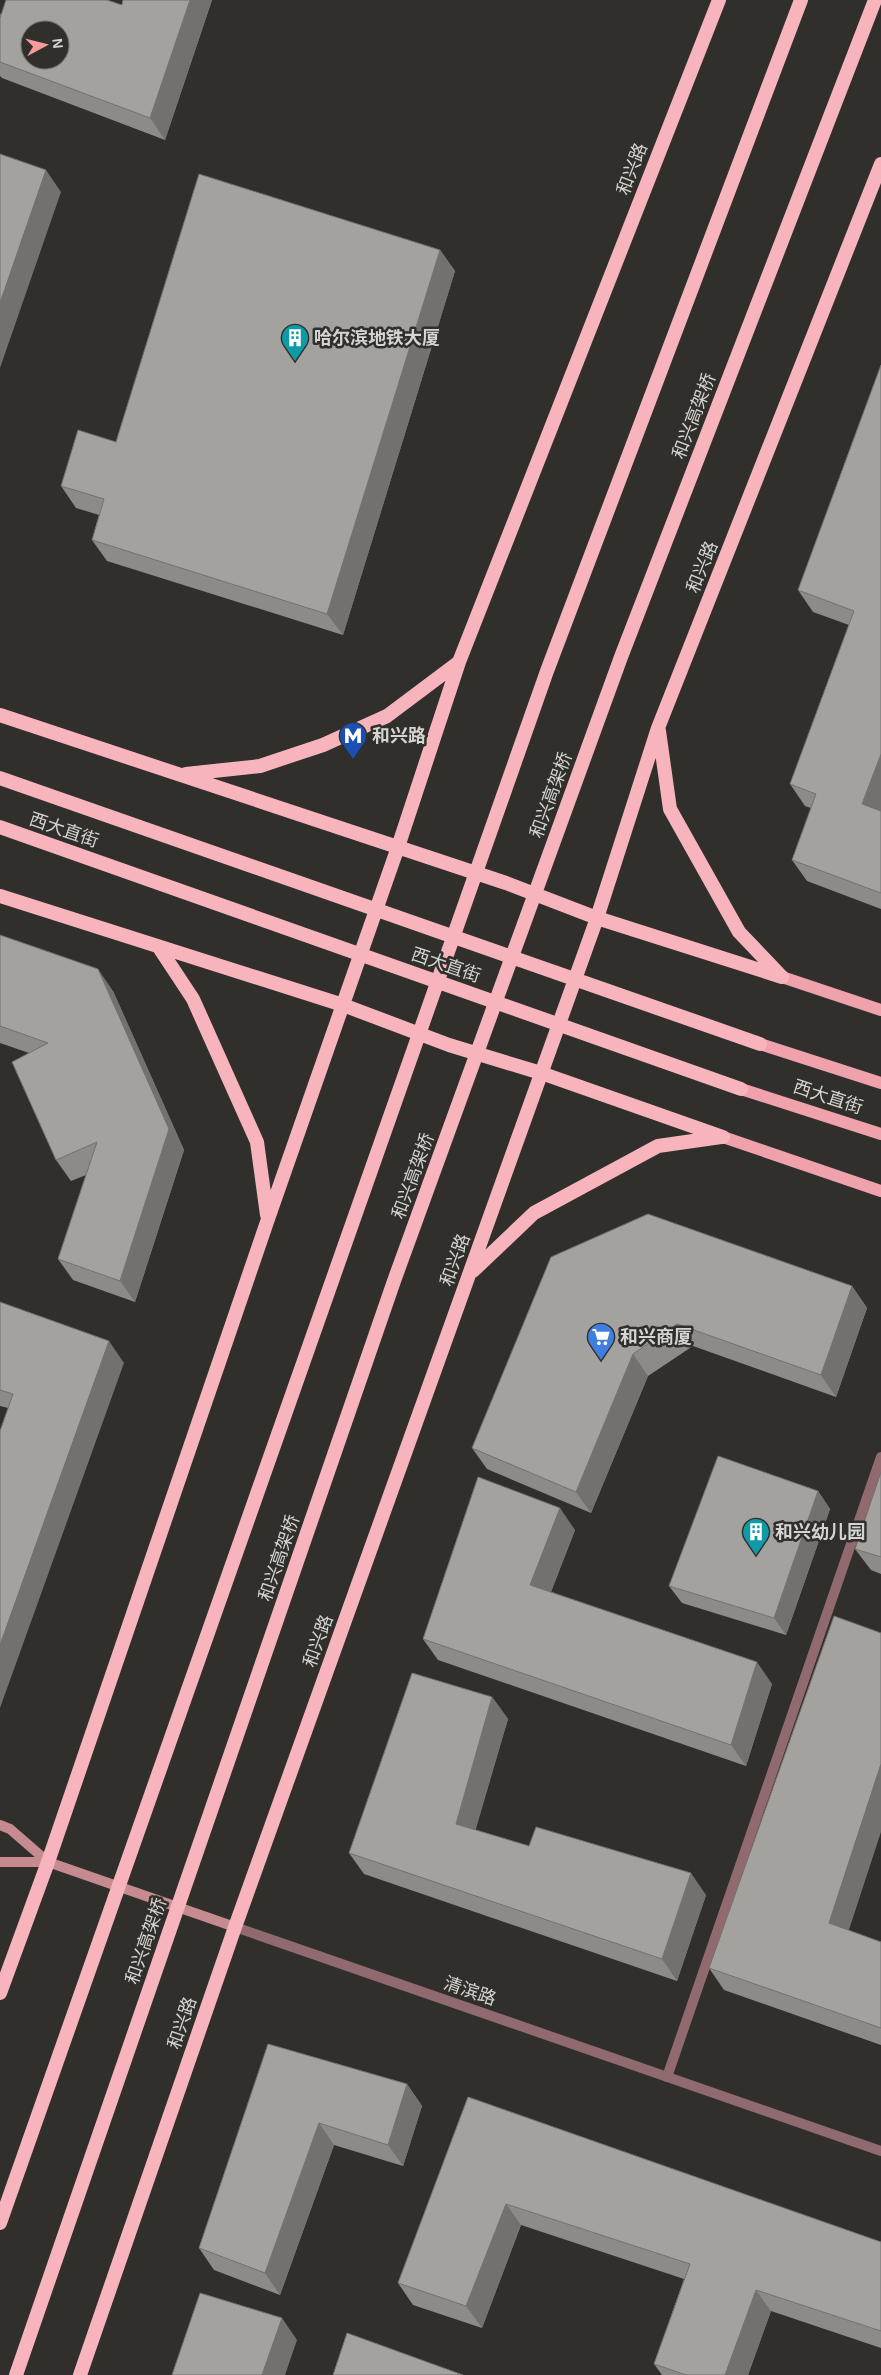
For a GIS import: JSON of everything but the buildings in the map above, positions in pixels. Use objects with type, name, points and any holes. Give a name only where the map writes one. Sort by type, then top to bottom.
[{"type":"highway","name":"和兴路","points":[[0,1993],[48,1862],[268,1219],[398,847],[459,662],[719,0]]},
{"type":"highway","points":[[0,2223],[547,671],[800,0]]},
{"type":"highway","name":"和兴高架桥","points":[[16,2375],[394,1281],[621,657],[874,0]]},
{"type":"highway","name":"和兴路","points":[[80,2375],[235,1927],[597,918],[658,728],[881,164]]},
{"type":"highway","points":[[181,775],[260,766],[323,745],[387,716],[459,662]]},
{"type":"highway","points":[[0,715],[506,883],[597,918],[782,977]]},
{"type":"highway","points":[[658,728],[670,808],[739,932],[782,977]]},
{"type":"highway","name":"西大直街","points":[[0,778],[760,1044]]},
{"type":"highway","name":"西大直街","points":[[0,827],[742,1089]]},
{"type":"highway","points":[[0,896],[343,1005],[449,1045],[541,1073],[724,1137]]},
{"type":"highway","points":[[158,946],[193,999],[257,1142],[268,1219]]},
{"type":"highway","points":[[471,1273],[534,1213],[658,1146],[724,1137]]},
{"type":"main road","points":[[782,977],[881,1010]]},
{"type":"main road","name":"西大直街","points":[[760,1044],[881,1083]]},
{"type":"main road","name":"西大直街","points":[[742,1089],[881,1134]]},
{"type":"main road","points":[[724,1137],[881,1191]]},
{"type":"main road","name":"清滨路","points":[[0,1825],[10,1829],[48,1862]]},
{"type":"main road","name":"清滨路","points":[[0,1862],[48,1862],[235,1927]]},
{"type":"street","points":[[667,2076],[881,1457]]},
{"type":"street","name":"清滨路","points":[[235,1927],[881,2151]]},
{"type":"place","name":"哈尔滨地铁大厦","points":[[295,362]]},
{"type":"place","name":"和兴路","points":[[353,760]]},
{"type":"place","name":"和兴商厦","points":[[601,1361]]},
{"type":"place","name":"和兴幼儿园","points":[[756,1556]]}]
